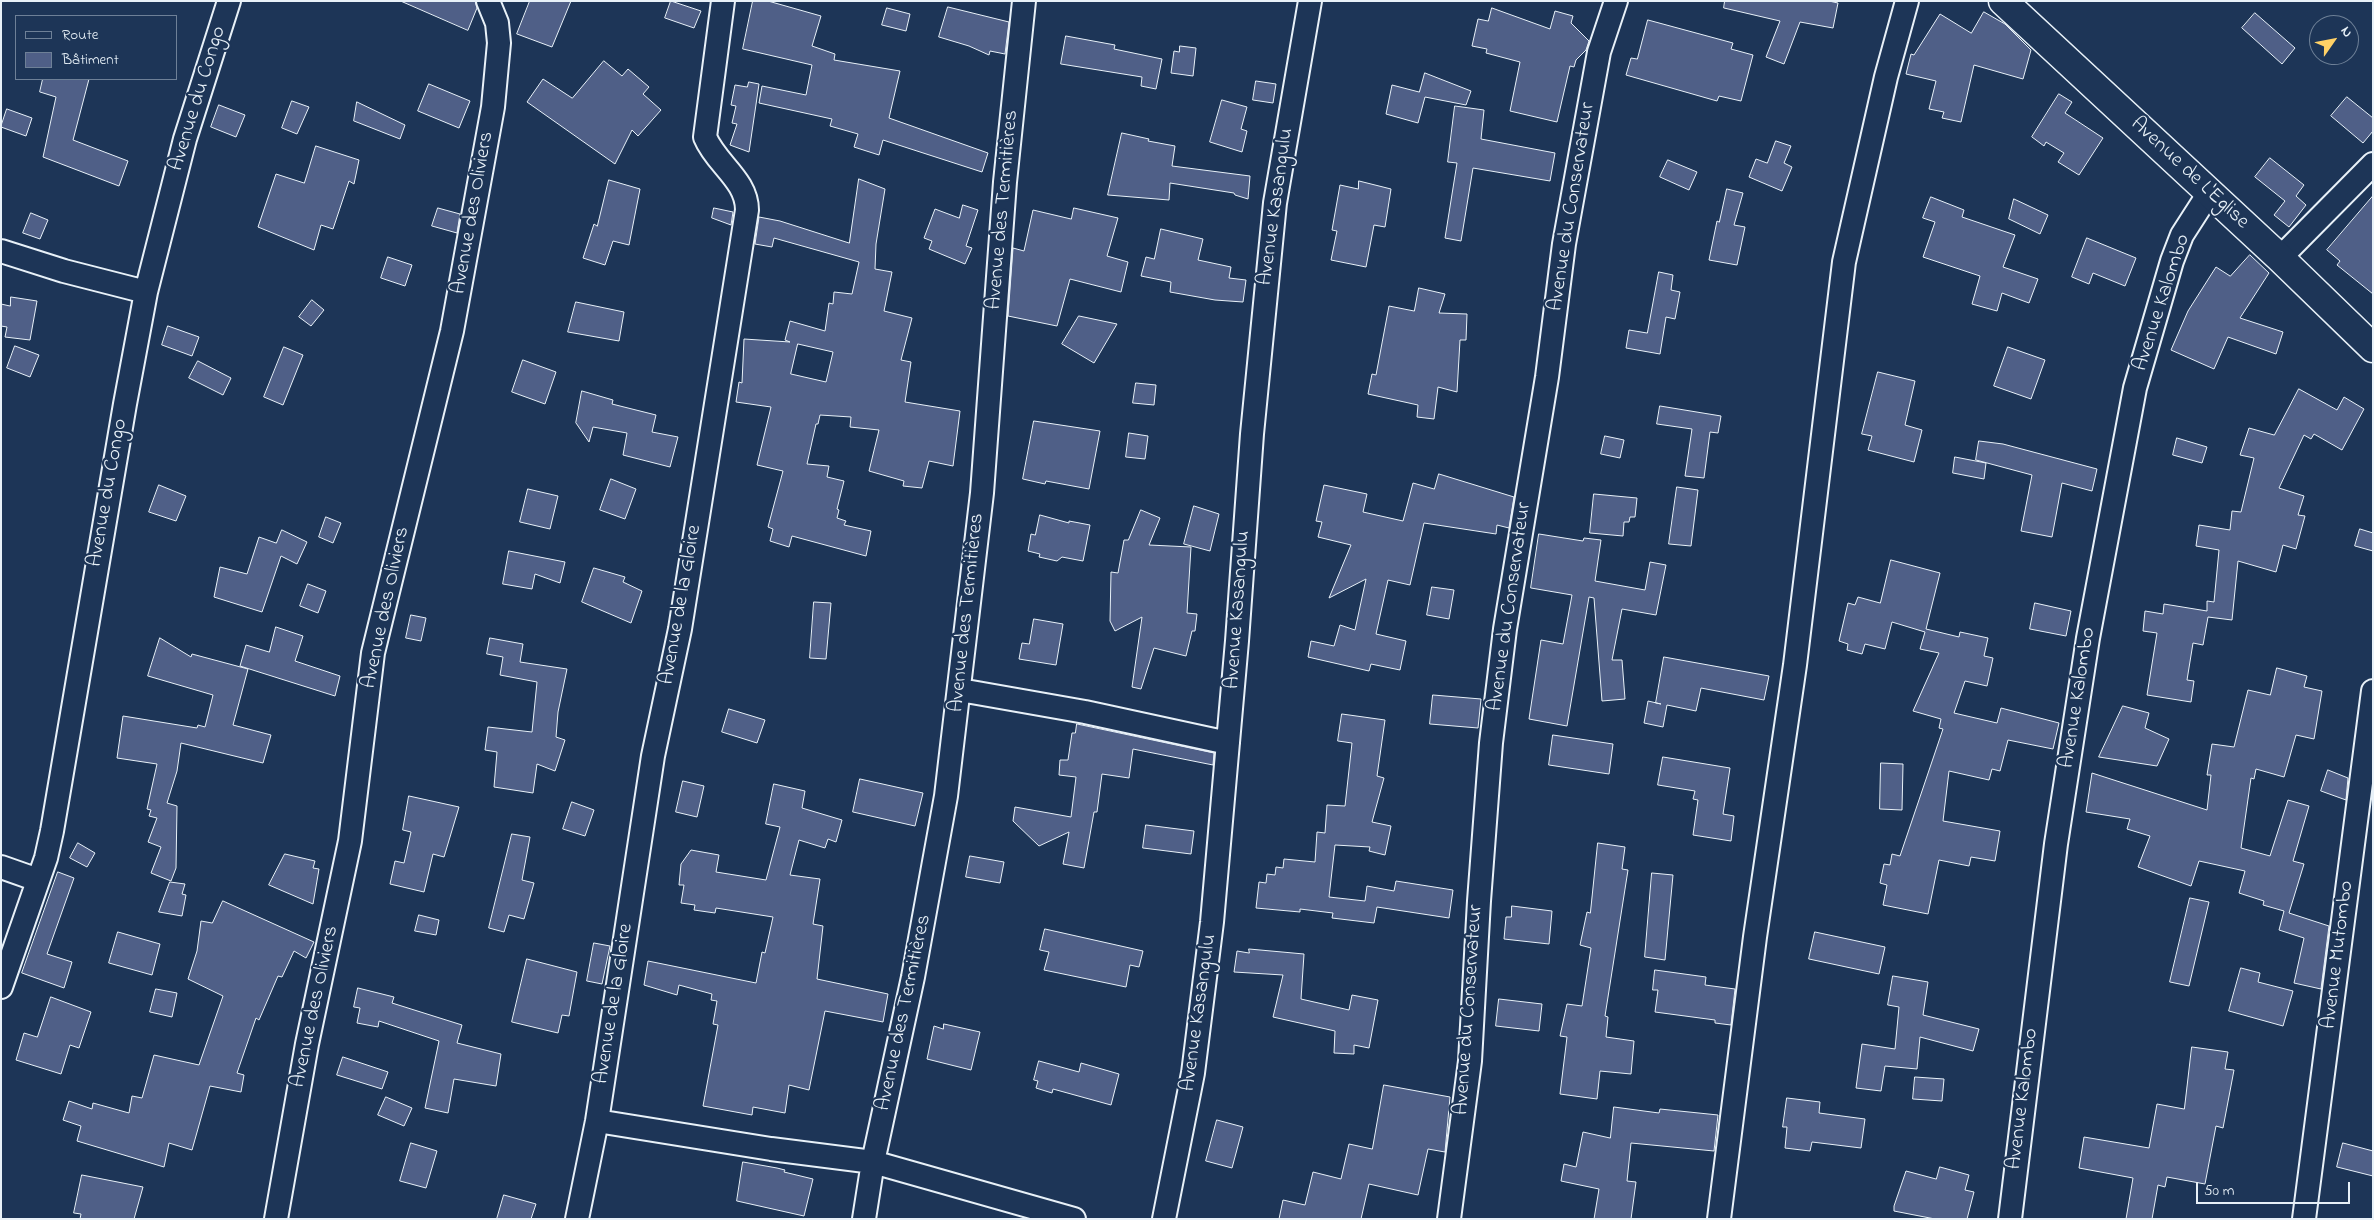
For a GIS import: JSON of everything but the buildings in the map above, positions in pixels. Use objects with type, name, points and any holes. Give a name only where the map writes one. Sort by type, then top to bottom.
[{"type":"street","name":"Avenue du Congo","points":[[1,987],[38,880],[52,831],[146,292],[185,139],[228,1]]},
{"type":"street","name":"Avenue des Oliviers","points":[[276,1219],[307,1044],[350,840],[373,654],[452,331],[493,106],[500,43],[497,23],[488,1]]},
{"type":"street","name":"Avenue de la Gloire","points":[[577,1219],[597,1121],[653,756],[680,629],[747,210],[747,201],[743,188],[710,148],[705,137],[723,1]]},
{"type":"street","name":"Avenue des Termitières","points":[[864,1219],[873,1162],[931,888],[946,796],[960,690],[982,493],[1005,182],[1024,1]]},
{"type":"street","name":"Avenue Kasangulu","points":[[1164,1219],[1193,1073],[1212,922],[1252,434],[1275,203],[1310,1]]},
{"type":"street","name":"Avenue du Conservateur","points":[[1449,1219],[1470,1061],[1486,802],[1505,629],[1547,377],[1564,244],[1599,52],[1616,1]]},
{"type":"street","points":[[1719,1219],[1755,937],[1795,665],[1844,262],[1886,77],[1907,1]]},
{"type":"street","name":"Avenue de L'Eglise","points":[[2003,1],[2280,258],[2373,348]]},
{"type":"street","points":[[2280,258],[2373,164]]},
{"type":"street","name":"Avenue Kalombo","points":[[2010,1219],[2056,844],[2088,638],[2133,398],[2172,261],[2182,235],[2209,193]]},
{"type":"street","points":[[1,252],[64,271],[146,292]]},
{"type":"street","points":[[960,690],[1094,714],[1228,743]]},
{"type":"street","name":"Avenue Mutombo","points":[[2304,1219],[2373,691]]},
{"type":"street","points":[[1,867],[38,880]]},
{"type":"street","points":[[597,1121],[771,1149],[873,1162],[1074,1219]]}]
